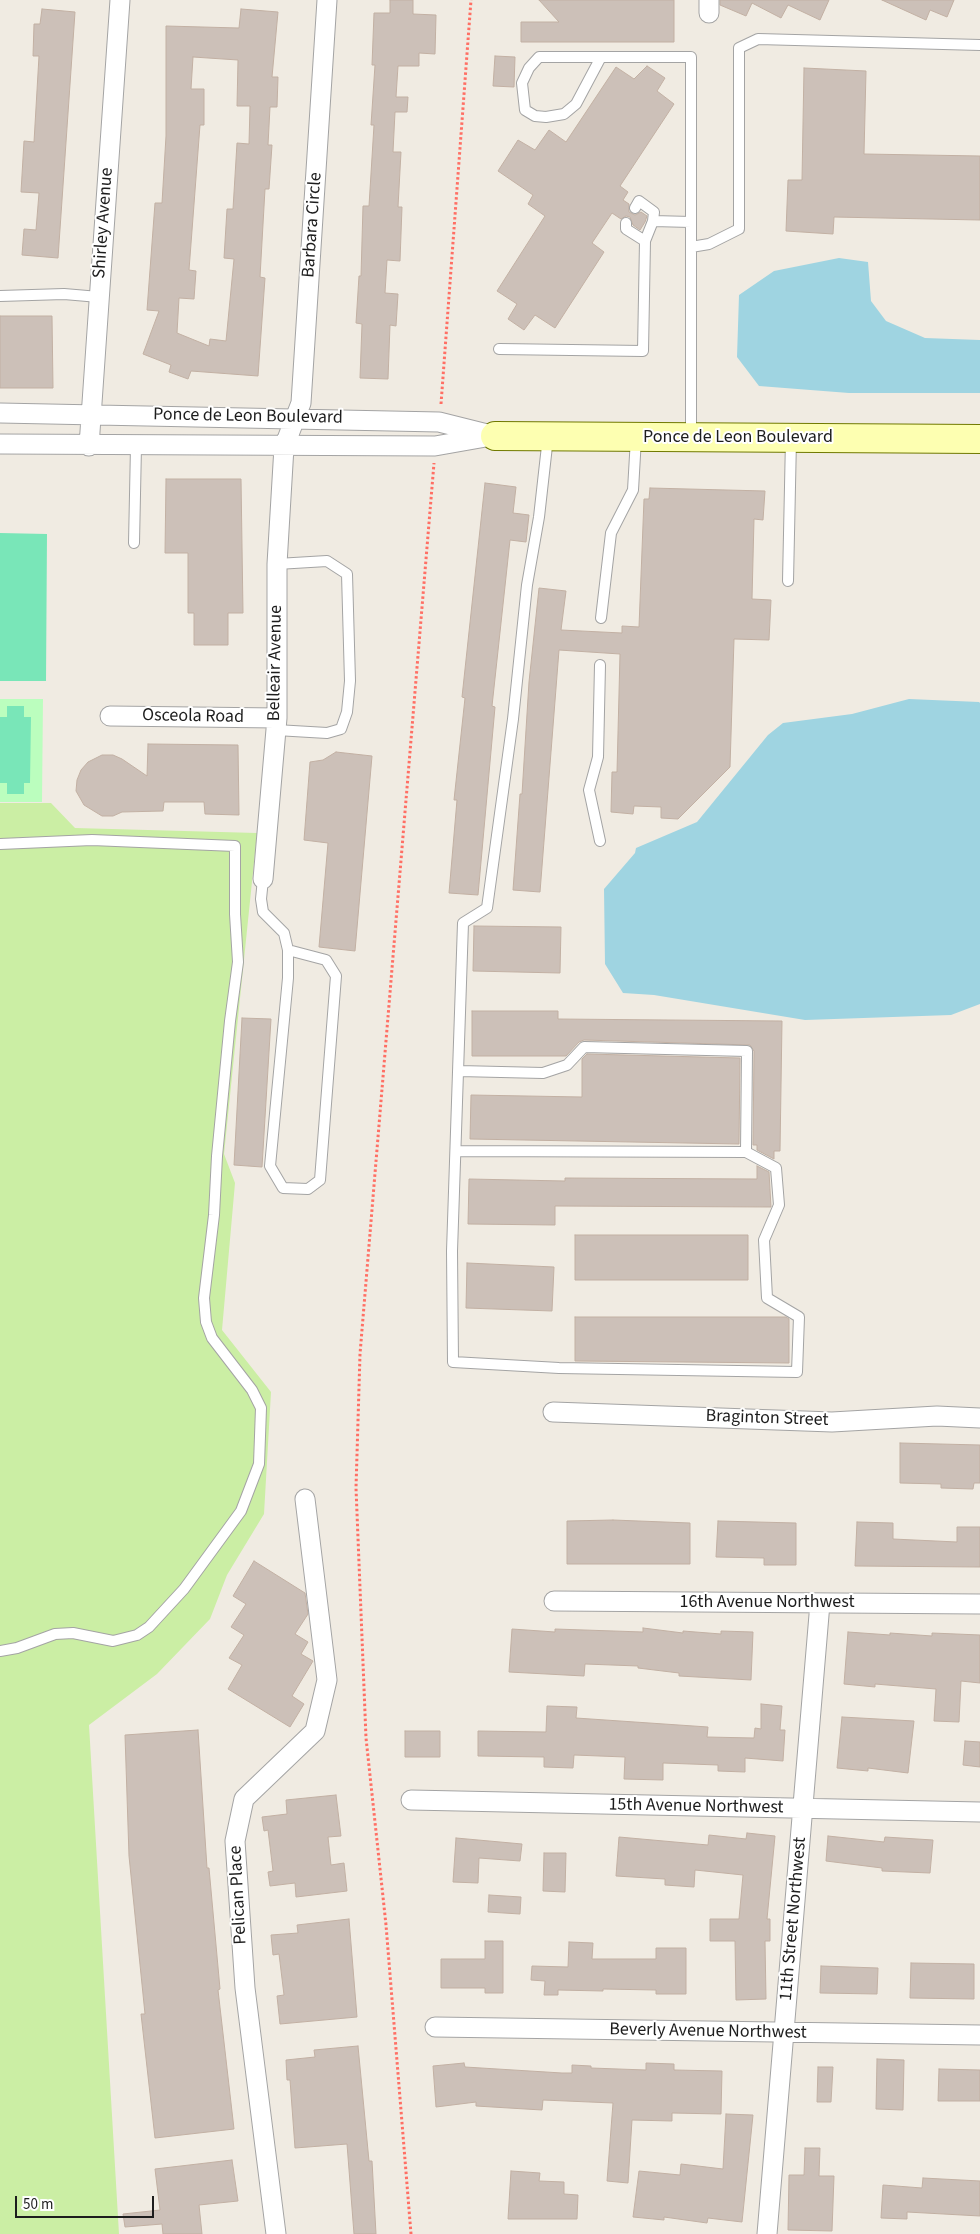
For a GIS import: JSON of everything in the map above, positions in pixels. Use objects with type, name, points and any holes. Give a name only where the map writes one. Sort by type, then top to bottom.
[{"type":"street","name":"Shirley Avenue","points":[[89,446],[120,0]]},
{"type":"street","name":"Barbara Circle","points":[[284,447],[301,403],[328,0]]},
{"type":"street","name":"Ponce de Leon Boulevard","points":[[0,413],[91,413],[439,422],[495,436]]},
{"type":"street","name":"Ponce de Leon Boulevard","points":[[0,444],[284,447],[435,446],[495,436],[980,440]]},
{"type":"street","name":"Belleair Avenue","points":[[264,879],[276,724],[277,564],[284,447]]},
{"type":"street","name":"Osceola Road","points":[[110,716],[276,724]]},
{"type":"street","name":"Braginton Street","points":[[553,1412],[832,1422],[937,1416],[980,1418]]},
{"type":"street","name":"Pelican Place","points":[[276,2234],[245,1988],[236,1841],[244,1798],[315,1731],[327,1680],[305,1499]]},
{"type":"street","name":"16th Avenue Northwest","points":[[554,1601],[980,1604]]},
{"type":"street","name":"11th Street Northwest","points":[[767,2234],[820,1603]]},
{"type":"street","name":"15th Avenue Northwest","points":[[411,1800],[804,1810],[980,1812]]},
{"type":"street","name":"Beverly Avenue Northwest","points":[[435,2027],[784,2034],[980,2035]]},
{"type":"lane","points":[[691,247],[709,244],[739,229],[739,48],[758,40],[980,45]]},
{"type":"lane","points":[[601,57],[576,104],[564,114],[546,117],[535,116],[525,110],[522,83],[529,68],[539,57],[601,57],[691,57],[691,438]]},
{"type":"lane","points":[[499,349],[644,351],[645,241],[653,221],[654,212],[639,201],[635,208]]},
{"type":"lane","points":[[653,221],[691,222]]},
{"type":"lane","points":[[626,222],[626,229],[645,241]]},
{"type":"lane","points":[[0,296],[64,294],[99,297]]},
{"type":"lane","points":[[457,1150],[746,1152],[776,1168],[778,1204],[764,1240],[767,1298],[799,1317],[797,1372],[559,1368],[453,1362],[452,1250],[457,1150],[463,923],[487,908],[513,719],[527,585],[539,517],[548,436]]},
{"type":"lane","points":[[601,618],[611,533],[633,490],[636,437]]},
{"type":"lane","points":[[788,581],[790,438]]},
{"type":"lane","points":[[134,543],[136,446]]},
{"type":"lane","points":[[276,724],[327,733],[341,729],[347,712],[350,681],[347,574],[327,561],[277,564]]},
{"type":"lane","points":[[600,665],[598,757],[589,790],[600,841]]},
{"type":"lane","points":[[0,844],[92,840],[236,846],[235,914],[238,962],[230,1021],[217,1156],[214,1215],[204,1298],[206,1322],[212,1338],[252,1390],[261,1408],[259,1464],[241,1511],[184,1589],[148,1627],[137,1635],[113,1641],[73,1633],[55,1634],[17,1648],[0,1651]]},
{"type":"lane","points":[[264,879],[261,899],[263,912],[284,933],[288,950],[288,978],[270,1166],[282,1188],[308,1190],[320,1180],[336,976],[326,960],[288,950]]},
{"type":"lane","points":[[459,1071],[543,1073],[568,1065],[584,1047],[747,1051],[746,1152]]},
{"type":"path","points":[[439,422],[471,0]]},
{"type":"path","points":[[411,2234],[386,1925],[366,1738],[356,1488],[360,1354],[435,446]]},
{"type":"green space","points":[[0,533],[47,534],[46,681],[0,681]]},
{"type":"green space","points":[[0,699],[43,699],[42,802],[0,802]]},
{"type":"green space","points":[[7,706],[24,706],[24,717],[31,717],[30,783],[24,783],[24,794],[7,794],[7,783],[0,783],[0,717],[7,717]]},
{"type":"green space","points":[[0,803],[51,803],[75,828],[257,833],[224,1154],[235,1183],[222,1330],[271,1392],[264,1514],[227,1575],[210,1619],[157,1674],[89,1725],[119,2234],[0,2234]]},
{"type":"water","points":[[839,258],[868,262],[871,301],[886,321],[925,338],[980,340],[980,393],[849,393],[759,386],[737,357],[739,295],[774,271]]},
{"type":"water","points":[[909,699],[980,703],[980,1004],[951,1015],[805,1020],[654,995],[623,993],[605,964],[604,889],[635,853],[636,848],[697,822],[768,735],[783,723],[852,714]]},
{"type":"building","points":[[390,0],[413,0],[413,14],[436,15],[435,54],[419,53],[419,66],[398,66],[396,97],[408,97],[407,112],[395,112],[393,152],[401,152],[398,207],[402,207],[400,261],[387,260],[385,293],[398,294],[396,326],[390,325],[388,379],[360,378],[362,324],[356,323],[359,276],[361,276],[363,206],[369,206],[374,125],[371,125],[375,65],[372,65],[374,13],[390,13]]},
{"type":"building","points":[[539,0],[674,0],[674,42],[521,42],[521,22],[559,22]]},
{"type":"building","points":[[720,0],[829,0],[820,20],[788,5],[781,18],[752,3],[746,16],[720,5]]},
{"type":"building","points":[[882,0],[954,0],[947,17],[930,10],[926,20]]},
{"type":"building","points":[[42,9],[75,12],[58,258],[22,255],[24,229],[36,230],[39,193],[21,192],[24,141],[34,142],[39,56],[33,56],[34,24],[40,24]]},
{"type":"building","points":[[241,9],[278,12],[272,77],[278,77],[277,107],[270,107],[268,145],[272,145],[269,189],[265,189],[260,277],[265,278],[258,376],[191,371],[188,379],[169,372],[171,365],[143,354],[159,311],[147,310],[155,203],[162,203],[166,136],[166,26],[239,28]],"holes":[[[193,57],[238,60],[237,106],[250,106],[249,144],[237,143],[233,209],[227,209],[224,258],[234,259],[226,341],[210,339],[209,346],[177,333],[179,298],[194,299],[196,271],[189,270],[200,125],[204,125],[204,89],[191,89]]]},
{"type":"building","points":[[495,56],[515,57],[514,87],[493,86]]},
{"type":"building","points":[[647,66],[665,78],[657,91],[674,104],[620,186],[628,192],[623,200],[629,204],[629,212],[635,215],[641,212],[647,216],[645,222],[640,230],[633,225],[630,217],[626,216],[621,219],[612,213],[592,243],[604,252],[555,328],[535,315],[524,330],[508,319],[517,304],[497,291],[545,216],[528,204],[533,195],[498,171],[518,140],[535,150],[549,130],[566,142],[616,67],[634,79]]},
{"type":"building","points":[[804,68],[866,71],[864,154],[980,156],[980,220],[834,217],[833,234],[786,231],[788,180],[802,180]]},
{"type":"building","points":[[0,316],[52,316],[53,388],[0,388]]},
{"type":"building","points":[[166,479],[241,479],[243,613],[228,613],[228,645],[194,645],[194,613],[188,613],[188,553],[165,553]]},
{"type":"building","points":[[485,483],[516,487],[513,513],[529,515],[526,542],[510,540],[492,706],[495,707],[478,895],[449,893],[457,800],[454,800],[465,698],[462,697]]},
{"type":"building","points":[[650,488],[765,491],[763,520],[754,519],[752,599],[771,600],[769,640],[734,639],[730,767],[678,819],[661,818],[661,807],[634,806],[633,814],[611,812],[612,772],[617,772],[620,654],[559,650],[540,892],[513,890],[520,794],[522,794],[529,682],[539,588],[566,591],[561,630],[622,633],[622,626],[639,627],[644,499],[649,499]]},
{"type":"building","points":[[148,744],[238,745],[239,815],[205,814],[204,802],[164,802],[163,811],[122,812],[113,816],[102,816],[84,805],[76,791],[77,780],[81,770],[88,762],[102,755],[113,755],[147,776]]},
{"type":"building","points":[[336,752],[372,756],[355,951],[319,947],[328,843],[304,840],[310,762],[323,760]]},
{"type":"building","points":[[474,926],[561,927],[560,973],[473,971]]},
{"type":"building","points":[[472,1011],[558,1011],[558,1019],[782,1021],[780,1151],[774,1151],[774,1159],[757,1150],[757,1145],[753,1145],[754,1051],[750,1045],[584,1040],[579,1042],[566,1056],[472,1056]]},
{"type":"building","points":[[242,1018],[271,1019],[262,1167],[234,1165]]},
{"type":"building","points":[[587,1054],[740,1058],[739,1144],[470,1139],[471,1095],[582,1097],[582,1059]]},
{"type":"building","points":[[757,1166],[769,1172],[771,1207],[555,1206],[555,1225],[468,1224],[469,1179],[565,1181],[565,1178],[757,1179]]},
{"type":"building","points":[[575,1235],[748,1235],[748,1280],[575,1280]]},
{"type":"building","points":[[467,1263],[554,1267],[552,1311],[466,1308]]},
{"type":"building","points":[[575,1317],[786,1317],[789,1319],[789,1363],[575,1361]]},
{"type":"building","points":[[900,1443],[980,1445],[980,1483],[974,1483],[973,1489],[941,1488],[941,1484],[900,1483]]},
{"type":"building","points":[[613,1520],[690,1523],[690,1564],[567,1564],[567,1521]]},
{"type":"building","points":[[718,1521],[796,1523],[796,1565],[764,1565],[764,1558],[716,1557]]},
{"type":"building","points":[[857,1522],[893,1523],[893,1539],[957,1542],[957,1527],[980,1527],[980,1567],[855,1566]]},
{"type":"building","points":[[254,1561],[305,1593],[308,1614],[295,1634],[308,1642],[301,1654],[313,1661],[292,1696],[304,1704],[290,1727],[228,1689],[242,1665],[229,1658],[244,1635],[231,1627],[246,1604],[233,1596]]},
{"type":"building","points":[[643,1628],[683,1633],[683,1631],[721,1634],[721,1631],[753,1632],[751,1680],[679,1676],[679,1673],[638,1668],[638,1666],[585,1664],[584,1676],[509,1672],[512,1629],[555,1632],[555,1629],[643,1632]]},
{"type":"building","points":[[848,1632],[932,1636],[932,1633],[980,1635],[980,1683],[961,1681],[959,1722],[934,1721],[936,1689],[875,1684],[875,1687],[844,1684]]},
{"type":"building","points":[[761,1704],[782,1706],[780,1730],[785,1730],[783,1761],[745,1758],[745,1772],[718,1771],[718,1765],[663,1763],[663,1780],[624,1779],[625,1757],[574,1755],[573,1768],[544,1767],[544,1757],[478,1756],[478,1731],[546,1732],[547,1706],[577,1707],[576,1718],[708,1727],[707,1737],[754,1738],[755,1728],[761,1729]]},
{"type":"building","points":[[842,1717],[914,1721],[908,1773],[868,1768],[868,1771],[837,1768]]},
{"type":"building","points":[[198,1730],[207,1868],[209,1868],[220,1989],[218,1990],[234,2129],[155,2138],[141,2014],[145,2014],[129,1856],[125,1735]]},
{"type":"building","points":[[405,1731],[440,1731],[440,1757],[405,1757]]},
{"type":"building","points":[[965,1741],[980,1742],[980,1767],[963,1765]]},
{"type":"building","points":[[336,1795],[341,1836],[328,1837],[331,1865],[344,1863],[347,1891],[296,1897],[295,1883],[270,1886],[268,1872],[273,1871],[268,1830],[264,1831],[262,1817],[287,1814],[286,1800]]},
{"type":"building","points":[[747,1833],[775,1836],[767,1919],[770,1919],[770,1941],[765,1941],[766,1999],[736,2000],[735,1941],[710,1941],[710,1919],[739,1919],[743,1875],[695,1870],[694,1887],[665,1885],[665,1879],[616,1876],[619,1837],[708,1845],[709,1835],[746,1839]]},
{"type":"building","points":[[828,1836],[884,1842],[885,1837],[933,1840],[930,1873],[882,1871],[882,1868],[826,1861]]},
{"type":"building","points":[[456,1838],[522,1844],[520,1861],[479,1858],[478,1883],[453,1882]]},
{"type":"building","points":[[544,1853],[566,1853],[565,1892],[543,1891]]},
{"type":"building","points":[[489,1895],[521,1897],[520,1914],[488,1912]]},
{"type":"building","points":[[349,1919],[357,2017],[280,2024],[277,1996],[284,1995],[279,1954],[273,1955],[271,1935],[298,1933],[297,1925]]},
{"type":"building","points":[[485,1941],[503,1941],[503,1993],[485,1993],[485,1988],[441,1988],[441,1959],[485,1959]]},
{"type":"building","points":[[569,1942],[593,1943],[592,1959],[656,1959],[656,1948],[686,1948],[686,1994],[656,1994],[656,1990],[603,1989],[603,1991],[558,1990],[558,1995],[544,1995],[545,1981],[531,1980],[532,1966],[568,1967]]},
{"type":"building","points":[[911,1963],[974,1964],[974,1999],[910,1998]]},
{"type":"building","points":[[821,1966],[878,1968],[877,1994],[820,1993]]},
{"type":"building","points":[[358,2046],[369,2161],[372,2161],[376,2234],[354,2234],[347,2144],[295,2148],[290,2080],[287,2080],[286,2060],[315,2057],[314,2050]]},
{"type":"building","points":[[877,2059],[904,2060],[903,2110],[876,2109]]},
{"type":"building","points":[[464,2063],[465,2067],[562,2073],[572,2073],[572,2065],[591,2066],[591,2068],[646,2070],[646,2063],[674,2064],[674,2070],[722,2071],[721,2114],[672,2113],[672,2121],[632,2120],[628,2183],[607,2181],[613,2103],[543,2100],[542,2110],[476,2106],[476,2102],[436,2107],[433,2066]]},
{"type":"building","points":[[818,2067],[833,2067],[831,2102],[817,2102]]},
{"type":"building","points":[[939,2069],[980,2070],[980,2101],[938,2101]]},
{"type":"building","points":[[726,2114],[753,2115],[742,2222],[708,2218],[707,2223],[664,2217],[664,2220],[633,2217],[639,2171],[680,2175],[681,2164],[723,2169]]},
{"type":"building","points":[[805,2148],[820,2148],[819,2176],[834,2176],[832,2231],[788,2230],[789,2175],[804,2175]]},
{"type":"building","points":[[232,2160],[238,2201],[199,2205],[202,2234],[163,2234],[162,2224],[125,2227],[123,2214],[160,2210],[155,2169]]},
{"type":"building","points":[[511,2171],[540,2173],[539,2181],[564,2182],[564,2194],[578,2195],[577,2219],[508,2219]]},
{"type":"building","points":[[923,2178],[980,2181],[980,2216],[907,2212],[907,2219],[881,2218],[883,2185],[922,2188]]}]
